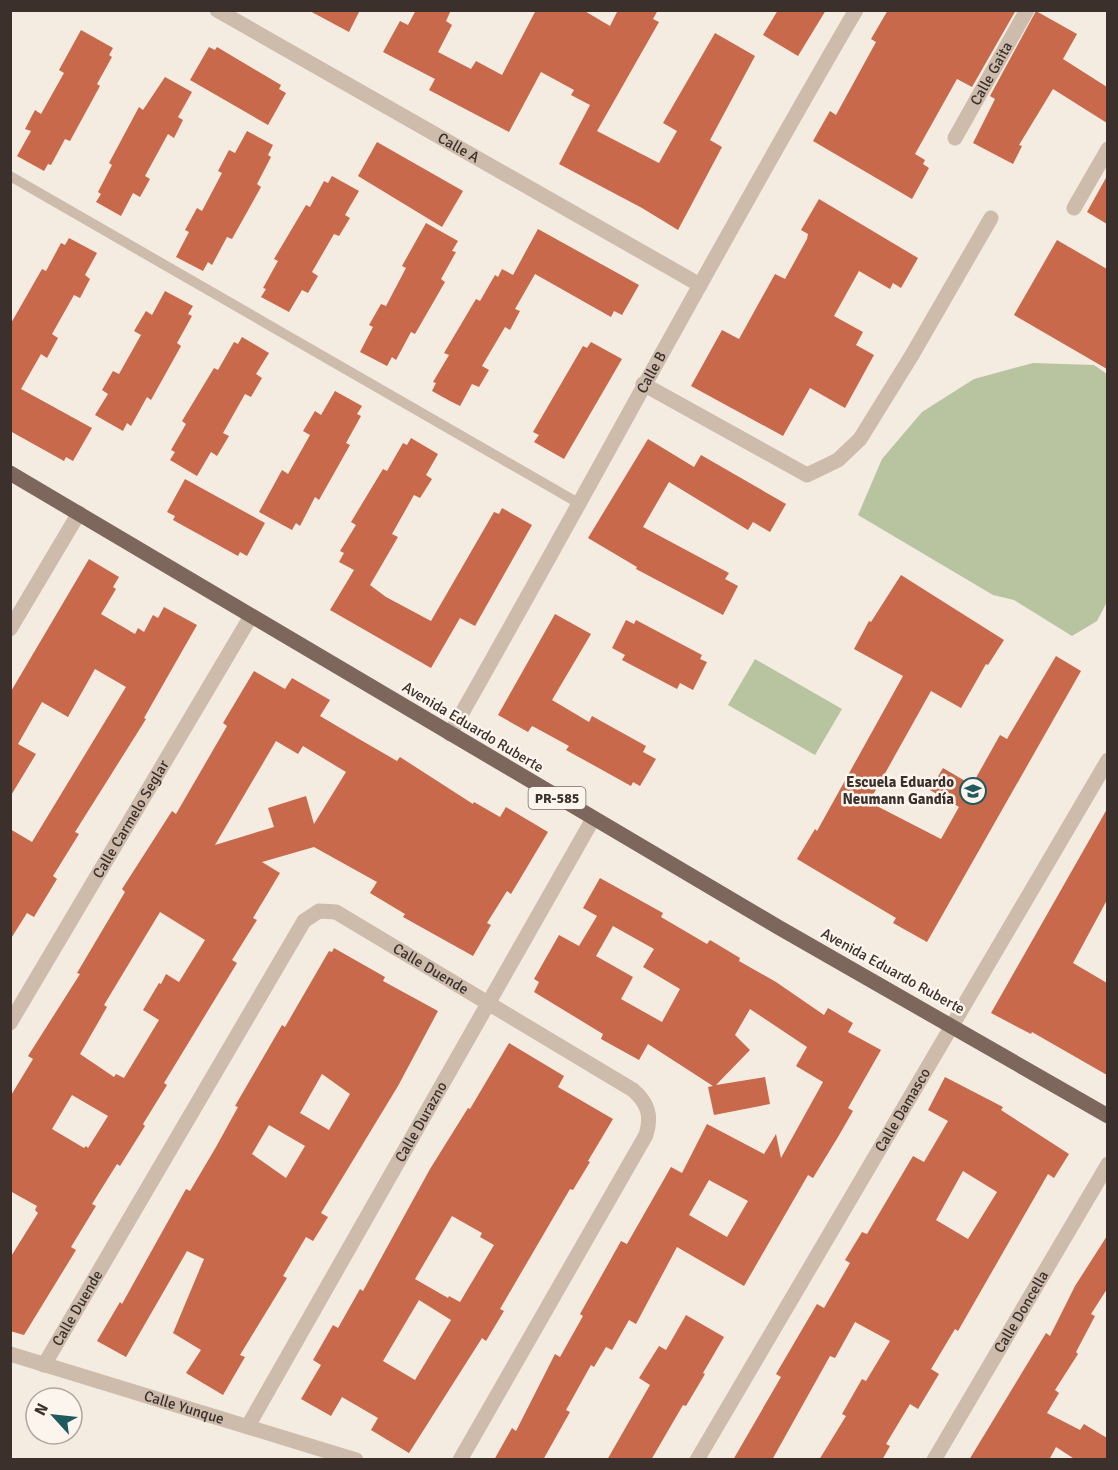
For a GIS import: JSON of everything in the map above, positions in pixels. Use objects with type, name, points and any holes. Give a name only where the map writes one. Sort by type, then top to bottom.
[{"type":"main road","name":"Avenida Eduardo Ruberte","points":[[10,473],[593,819],[1107,1116]]},
{"type":"street","name":"Calle A","points":[[217,10],[700,285]]},
{"type":"street","name":"Calle B","points":[[450,734],[580,504],[643,384],[856,10]]},
{"type":"street","name":"Calle Gaita","points":[[955,138],[1027,10]]},
{"type":"street","points":[[1074,208],[1107,149]]},
{"type":"street","points":[[643,384],[807,475],[838,460],[860,439],[912,355],[991,218]]},
{"type":"street","points":[[10,629],[79,513]]},
{"type":"street","name":"Calle Carmelo Seglar","points":[[10,1023],[251,616]]},
{"type":"street","name":"Calle Damasco","points":[[697,1460],[1107,760]]},
{"type":"street","name":"Calle Durazno","points":[[248,1426],[486,1002],[593,819]]},
{"type":"street","name":"Calle Duende","points":[[44,1365],[304,921],[311,915],[328,910],[336,912],[633,1090],[646,1105],[649,1125],[460,1460]]},
{"type":"street","name":"Calle Doncella","points":[[934,1460],[1107,1164]]},
{"type":"street","name":"Calle Yunque","points":[[10,1354],[356,1460]]},
{"type":"lane","points":[[10,176],[580,504]]},
{"type":"green space","points":[[1033,363],[1094,365],[1107,374],[1107,602],[1097,621],[1072,636],[1014,600],[993,595],[858,515],[882,459],[922,412],[974,379]]},
{"type":"green space","points":[[755,659],[842,709],[815,755],[728,705]]},
{"type":"building","points":[[308,10],[360,10],[349,32]]},
{"type":"building","points":[[416,10],[451,10],[446,21],[452,25],[438,52],[471,69],[476,61],[502,75],[536,10],[583,10],[610,26],[618,10],[658,10],[653,19],[659,22],[597,131],[659,163],[677,131],[663,123],[715,33],[755,56],[710,140],[722,147],[678,230],[559,164],[590,105],[571,95],[574,90],[541,72],[509,132],[429,90],[435,79],[383,52],[400,21],[408,25]]},
{"type":"building","points":[[778,10],[826,10],[798,56],[763,35]]},
{"type":"building","points":[[888,10],[1016,10],[972,87],[957,79],[915,154],[925,160],[923,164],[929,168],[912,199],[813,141],[830,111],[836,115],[876,42],[871,39]]},
{"type":"building","points":[[1036,11],[1077,34],[1063,59],[1107,87],[1107,123],[1053,89],[1019,145],[1022,146],[1013,164],[973,143],[995,99],[990,96]]},
{"type":"building","points":[[81,30],[113,48],[109,55],[112,57],[97,84],[100,86],[70,141],[65,139],[51,165],[48,164],[44,171],[17,156],[31,131],[25,129],[35,110],[41,114],[64,73],[59,70]]},
{"type":"building","points":[[209,47],[215,50],[217,47],[281,85],[279,89],[286,93],[268,125],[190,80]]},
{"type":"building","points":[[165,77],[192,92],[178,117],[183,120],[174,138],[168,134],[145,176],[150,179],[140,197],[133,193],[121,216],[96,202],[101,194],[98,192],[112,165],[109,163],[139,107],[143,110]]},
{"type":"building","points":[[247,131],[273,145],[268,155],[271,157],[257,184],[261,187],[232,239],[227,237],[212,265],[208,262],[203,271],[176,257],[189,232],[185,230],[197,208],[202,211],[222,173],[218,171],[229,150],[235,153]]},
{"type":"building","points":[[377,142],[463,191],[442,227],[358,176]]},
{"type":"building","points":[[332,176],[359,191],[345,215],[350,218],[339,236],[334,234],[312,272],[318,276],[308,293],[302,290],[289,312],[261,297],[266,289],[263,288],[278,261],[274,259],[306,205],[310,207],[324,181],[328,183]]},
{"type":"building","points":[[1107,176],[1107,224],[1087,212]]},
{"type":"building","points":[[819,199],[918,258],[901,288],[893,283],[890,289],[859,271],[834,316],[863,332],[856,345],[874,355],[845,408],[810,388],[783,436],[691,386],[722,330],[739,339],[775,274],[785,279],[807,239],[808,234],[801,230]]},
{"type":"building","points":[[426,223],[458,241],[452,251],[456,252],[441,279],[445,282],[415,334],[411,332],[396,360],[392,357],[387,366],[360,352],[373,327],[369,325],[381,304],[386,306],[406,268],[402,266]]},
{"type":"building","points":[[538,229],[639,285],[622,315],[614,311],[611,317],[535,274],[515,309],[520,311],[510,330],[505,327],[482,366],[489,370],[479,387],[472,384],[460,406],[432,391],[436,383],[433,382],[449,355],[444,353],[476,299],[480,301],[495,275],[498,277],[502,269],[513,275]]},
{"type":"building","points":[[69,238],[97,253],[85,275],[90,279],[80,298],[74,295],[52,334],[58,338],[47,358],[41,354],[21,389],[92,428],[73,461],[66,457],[64,461],[10,431],[10,325],[42,269],[46,271],[61,243],[65,245]]},
{"type":"building","points":[[1057,240],[1107,269],[1107,369],[1014,315]]},
{"type":"building","points":[[165,291],[193,306],[188,314],[192,316],[177,343],[181,346],[151,400],[147,397],[131,426],[127,423],[123,431],[95,415],[108,394],[102,390],[113,371],[119,374],[141,335],[134,331],[146,311],[152,315]]},
{"type":"building","points":[[242,337],[269,353],[256,374],[262,378],[251,397],[245,394],[223,433],[229,436],[217,456],[211,452],[197,476],[170,460],[175,452],[171,450],[186,424],[182,421],[214,368],[218,370],[234,342],[238,344]]},
{"type":"building","points":[[591,342],[622,359],[564,459],[534,442],[539,435],[533,432],[583,346],[587,348]]},
{"type":"building","points":[[335,391],[362,406],[357,414],[361,416],[346,443],[350,445],[319,500],[315,497],[300,526],[296,523],[292,530],[259,512],[282,470],[288,474],[310,435],[303,431],[315,411],[321,415]]},
{"type":"building","points":[[411,438],[438,454],[426,475],[432,479],[420,498],[414,495],[392,534],[398,537],[370,585],[386,597],[431,621],[494,512],[499,514],[502,508],[532,525],[475,626],[460,618],[431,668],[330,610],[354,570],[339,562],[344,553],[340,551],[356,525],[351,522],[383,469],[387,471],[403,443],[407,445]]},
{"type":"building","points":[[648,439],[694,467],[701,455],[786,504],[770,532],[753,522],[748,530],[669,482],[643,527],[729,573],[725,579],[738,586],[723,615],[636,569],[637,567],[588,538]]},
{"type":"building","points":[[185,479],[265,523],[247,556],[240,552],[238,556],[173,520],[175,516],[167,512]]},
{"type":"building","points":[[89,559],[119,577],[113,587],[116,589],[101,614],[135,634],[138,628],[144,632],[153,615],[158,618],[164,607],[197,625],[144,718],[146,719],[75,832],[79,834],[53,876],[57,879],[34,917],[27,913],[10,940],[10,829],[32,842],[126,687],[95,669],[68,717],[42,702],[18,744],[36,754],[10,797],[10,693]]},
{"type":"building","points":[[901,575],[1004,640],[988,665],[986,664],[961,708],[931,691],[869,802],[941,839],[959,807],[930,790],[943,768],[972,785],[1000,735],[1007,739],[1056,656],[1081,671],[927,942],[893,923],[896,918],[797,859],[815,829],[817,831],[903,676],[854,649],[869,621],[871,622]]},
{"type":"building","points":[[555,614],[591,634],[552,700],[589,722],[592,716],[646,746],[643,752],[656,759],[640,786],[633,782],[631,786],[566,750],[569,746],[532,726],[528,732],[498,715]]},
{"type":"building","points":[[626,620],[634,624],[636,620],[702,655],[700,659],[707,662],[693,690],[680,683],[677,689],[622,660],[625,655],[612,648]]},
{"type":"building","points":[[254,671],[285,689],[292,678],[330,700],[320,716],[397,761],[400,757],[473,804],[474,802],[500,817],[506,807],[548,832],[511,894],[507,891],[487,923],[491,925],[473,956],[403,917],[405,914],[370,893],[377,882],[314,847],[262,862],[280,873],[253,918],[257,920],[232,960],[237,963],[164,1083],[167,1085],[143,1124],[145,1126],[120,1166],[117,1164],[92,1204],[96,1206],[71,1247],[76,1250],[24,1335],[10,1331],[10,1258],[38,1213],[35,1210],[37,1206],[10,1191],[10,1097],[33,1059],[28,1056],[80,974],[77,973],[125,892],[122,889],[172,811],[176,814],[227,726],[223,723]],"holes":[[[276,741],[298,754],[303,746],[346,772],[314,824],[306,796],[268,808],[274,827],[215,845]],[[160,912],[205,940],[179,982],[166,974],[143,1010],[159,1020],[124,1078],[116,1074],[114,1077],[80,1054],[107,1007],[104,1005]],[[72,1095],[108,1116],[88,1148],[86,1146],[84,1148],[52,1129]]]},
{"type":"building","points":[[1107,809],[1107,900],[1073,963],[1107,983],[1107,1075],[1032,1032],[1031,1034],[991,1013]]},
{"type":"building","points":[[600,878],[663,913],[661,917],[707,944],[710,940],[740,958],[739,961],[776,982],[824,1015],[828,1008],[853,1023],[848,1032],[881,1050],[848,1108],[853,1111],[838,1137],[813,1178],[808,1175],[744,1286],[677,1247],[636,1324],[629,1320],[612,1350],[606,1347],[594,1367],[591,1365],[566,1410],[570,1412],[543,1460],[494,1460],[512,1428],[516,1431],[555,1354],[560,1357],[583,1316],[580,1314],[621,1241],[627,1244],[671,1167],[682,1173],[707,1124],[764,1154],[776,1134],[781,1158],[823,1082],[796,1066],[807,1047],[750,1009],[735,1035],[750,1050],[716,1085],[765,1077],[770,1104],[714,1115],[708,1087],[713,1086],[648,1044],[639,1060],[601,1039],[603,1034],[534,992],[539,982],[534,979],[559,935],[579,946],[597,916],[583,908]],"holes":[[[613,926],[654,949],[643,967],[680,989],[662,1022],[621,999],[633,977],[596,956]],[[709,1180],[748,1201],[727,1237],[689,1215]]]},
{"type":"building","points":[[334,948],[385,977],[383,981],[438,1011],[398,1086],[321,1213],[328,1217],[313,1241],[306,1237],[283,1276],[287,1278],[240,1355],[245,1357],[223,1395],[186,1373],[201,1350],[173,1333],[204,1259],[187,1251],[126,1357],[97,1341],[120,1302],[122,1304],[186,1189],[190,1191],[216,1147],[238,1107],[235,1106],[282,1025],[285,1027],[329,951],[332,952]],"holes":[[[322,1074],[350,1094],[329,1130],[300,1113]],[[269,1125],[305,1146],[286,1178],[252,1154]]]},
{"type":"building","points":[[509,1043],[564,1076],[558,1087],[613,1119],[588,1161],[590,1162],[573,1190],[570,1189],[500,1309],[504,1311],[486,1341],[482,1338],[409,1453],[371,1430],[378,1418],[342,1397],[331,1416],[301,1399],[321,1365],[313,1360],[333,1325],[338,1328],[360,1289],[363,1291],[430,1169],[468,1108],[470,1109]],"holes":[[[452,1216],[482,1233],[480,1237],[494,1245],[460,1302],[449,1296],[448,1298],[415,1279]],[[419,1300],[451,1320],[415,1380],[383,1361]]]},
{"type":"building","points":[[945,1077],[1003,1107],[1001,1110],[1069,1154],[1054,1178],[1048,1174],[958,1331],[955,1329],[931,1369],[939,1374],[918,1409],[910,1404],[886,1444],[890,1446],[882,1460],[819,1460],[846,1416],[842,1414],[862,1379],[866,1381],[890,1341],[855,1322],[835,1358],[830,1356],[772,1460],[733,1460],[781,1377],[776,1374],[817,1304],[824,1308],[850,1263],[845,1260],[862,1232],[867,1234],[913,1156],[924,1162],[948,1121],[928,1110]],"holes":[[[963,1171],[997,1192],[968,1239],[936,1220]]]},
{"type":"building","points":[[1107,1236],[1107,1289],[1091,1314],[1095,1316],[1076,1352],[1078,1354],[1055,1390],[1059,1393],[1047,1413],[1080,1430],[1084,1424],[1107,1438],[1107,1460],[1076,1460],[1056,1447],[1049,1460],[969,1460],[1046,1333],[1050,1336],[1075,1286]]},
{"type":"building","points":[[686,1315],[724,1337],[703,1373],[705,1374],[686,1406],[683,1405],[651,1460],[607,1460],[650,1385],[639,1378],[659,1346],[666,1350]]},
{"type":"place","name":"Escuela Eduardo Neumann Gandía","points":[[973,791]]}]
